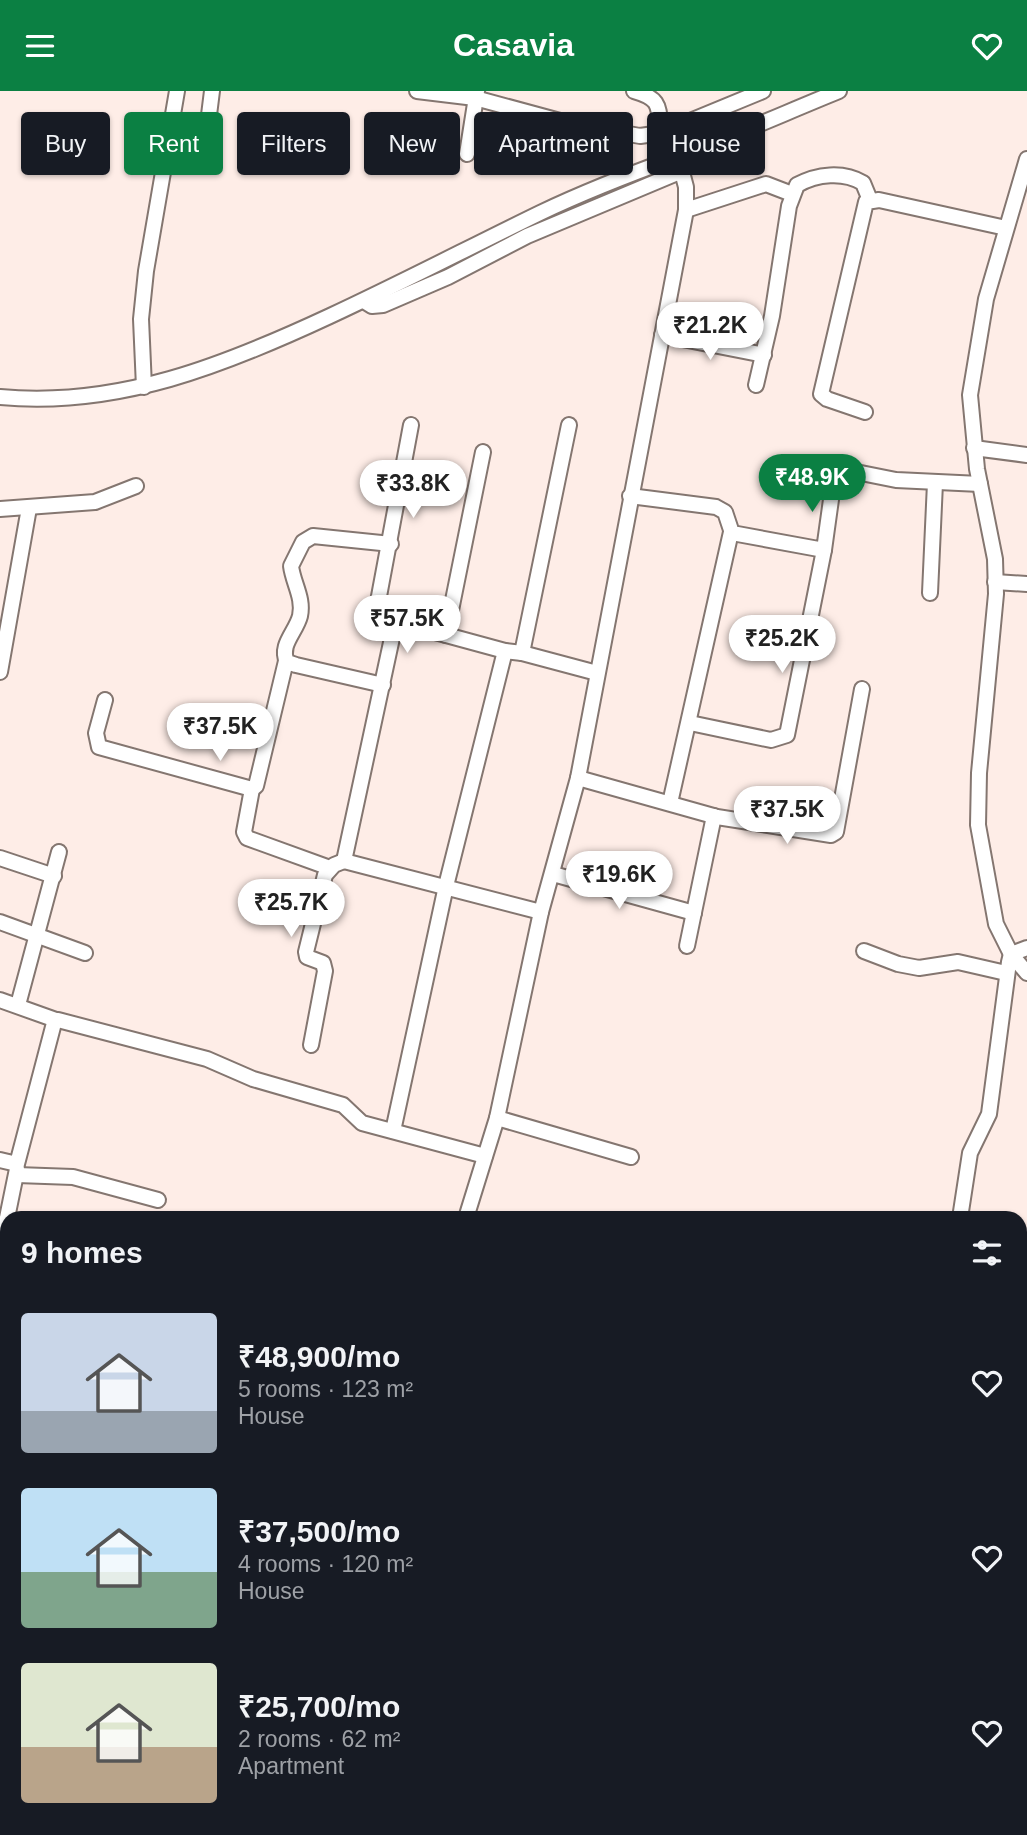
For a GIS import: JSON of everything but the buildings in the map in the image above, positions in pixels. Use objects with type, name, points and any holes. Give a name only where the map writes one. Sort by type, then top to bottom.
[{"type":"street","points":[[173,112],[177,91]]},
{"type":"street","points":[[209,112],[212,91]]},
{"type":"street","points":[[417,91],[476,95],[608,132],[647,135]]},
{"type":"street","points":[[634,91],[653,98],[658,97]]},
{"type":"street","points":[[712,112],[763,91]]},
{"type":"street","points":[[765,125],[839,91]]},
{"type":"street","points":[[467,154],[476,95]]},
{"type":"street","points":[[1027,159],[986,299],[974,357],[970,417],[980,484],[992,535],[995,582],[979,773],[978,825],[996,924],[1011,954],[1027,973]]},
{"type":"street","points":[[0,397],[94,395],[189,376],[260,349],[540,213],[647,168]]},
{"type":"street","points":[[144,387],[142,320],[146,271],[162,175]]},
{"type":"street","points":[[468,1211],[497,1118],[541,912],[578,778],[687,210],[682,175]]},
{"type":"street","points":[[756,385],[764,355],[792,194],[797,185],[845,175],[863,183],[870,200]]},
{"type":"street","points":[[687,210],[766,184],[792,194]]},
{"type":"street","points":[[870,200],[1006,228]]},
{"type":"street","points":[[864,412],[827,400],[821,394],[863,208],[870,200]]},
{"type":"street","points":[[662,335],[764,355]]},
{"type":"street","points":[[411,425],[391,544],[377,607],[381,619],[597,673]]},
{"type":"street","points":[[522,653],[569,425]]},
{"type":"street","points":[[974,448],[1027,455]]},
{"type":"street","points":[[446,635],[483,452]]},
{"type":"street","points":[[690,723],[771,740],[787,735],[838,472],[846,470],[888,479],[935,483],[980,484]]},
{"type":"street","points":[[930,593],[935,483]]},
{"type":"street","points":[[0,509],[95,502],[136,486]]},
{"type":"street","points":[[630,496],[722,508],[731,532],[670,803]]},
{"type":"street","points":[[0,671],[29,507]]},
{"type":"street","points":[[731,532],[824,550]]},
{"type":"street","points":[[330,868],[247,838],[244,832],[252,789],[256,786],[286,660],[287,643],[299,617],[300,608],[291,566],[303,542],[313,537],[391,544]]},
{"type":"street","points":[[995,582],[1027,584]]},
{"type":"street","points":[[344,861],[395,624]]},
{"type":"street","points":[[393,1131],[446,886],[505,651]]},
{"type":"street","points":[[286,660],[296,665],[383,685]]},
{"type":"street","points":[[578,778],[714,816],[834,834],[862,689]]},
{"type":"street","points":[[105,700],[96,733],[99,747],[252,789]]},
{"type":"street","points":[[687,946],[714,816]]},
{"type":"street","points":[[18,1005],[59,852]]},
{"type":"street","points":[[0,858],[54,876]]},
{"type":"street","points":[[311,1045],[325,971],[323,963],[307,957],[306,952],[323,881],[330,868],[344,861],[541,912]]},
{"type":"street","points":[[553,874],[694,913]]},
{"type":"street","points":[[0,922],[85,953]]},
{"type":"street","points":[[1011,954],[1027,948]]},
{"type":"street","points":[[864,951],[898,964],[919,968],[958,962],[1006,973]]},
{"type":"street","points":[[961,1211],[970,1153],[989,1114],[1006,973],[1011,954]]},
{"type":"street","points":[[0,1000],[56,1020],[207,1059],[253,1079],[344,1105],[362,1123],[485,1156]]},
{"type":"street","points":[[8,1211],[56,1020]]},
{"type":"street","points":[[497,1118],[631,1157]]},
{"type":"street","points":[[0,1160],[17,1169],[73,1177],[158,1201]]}]
